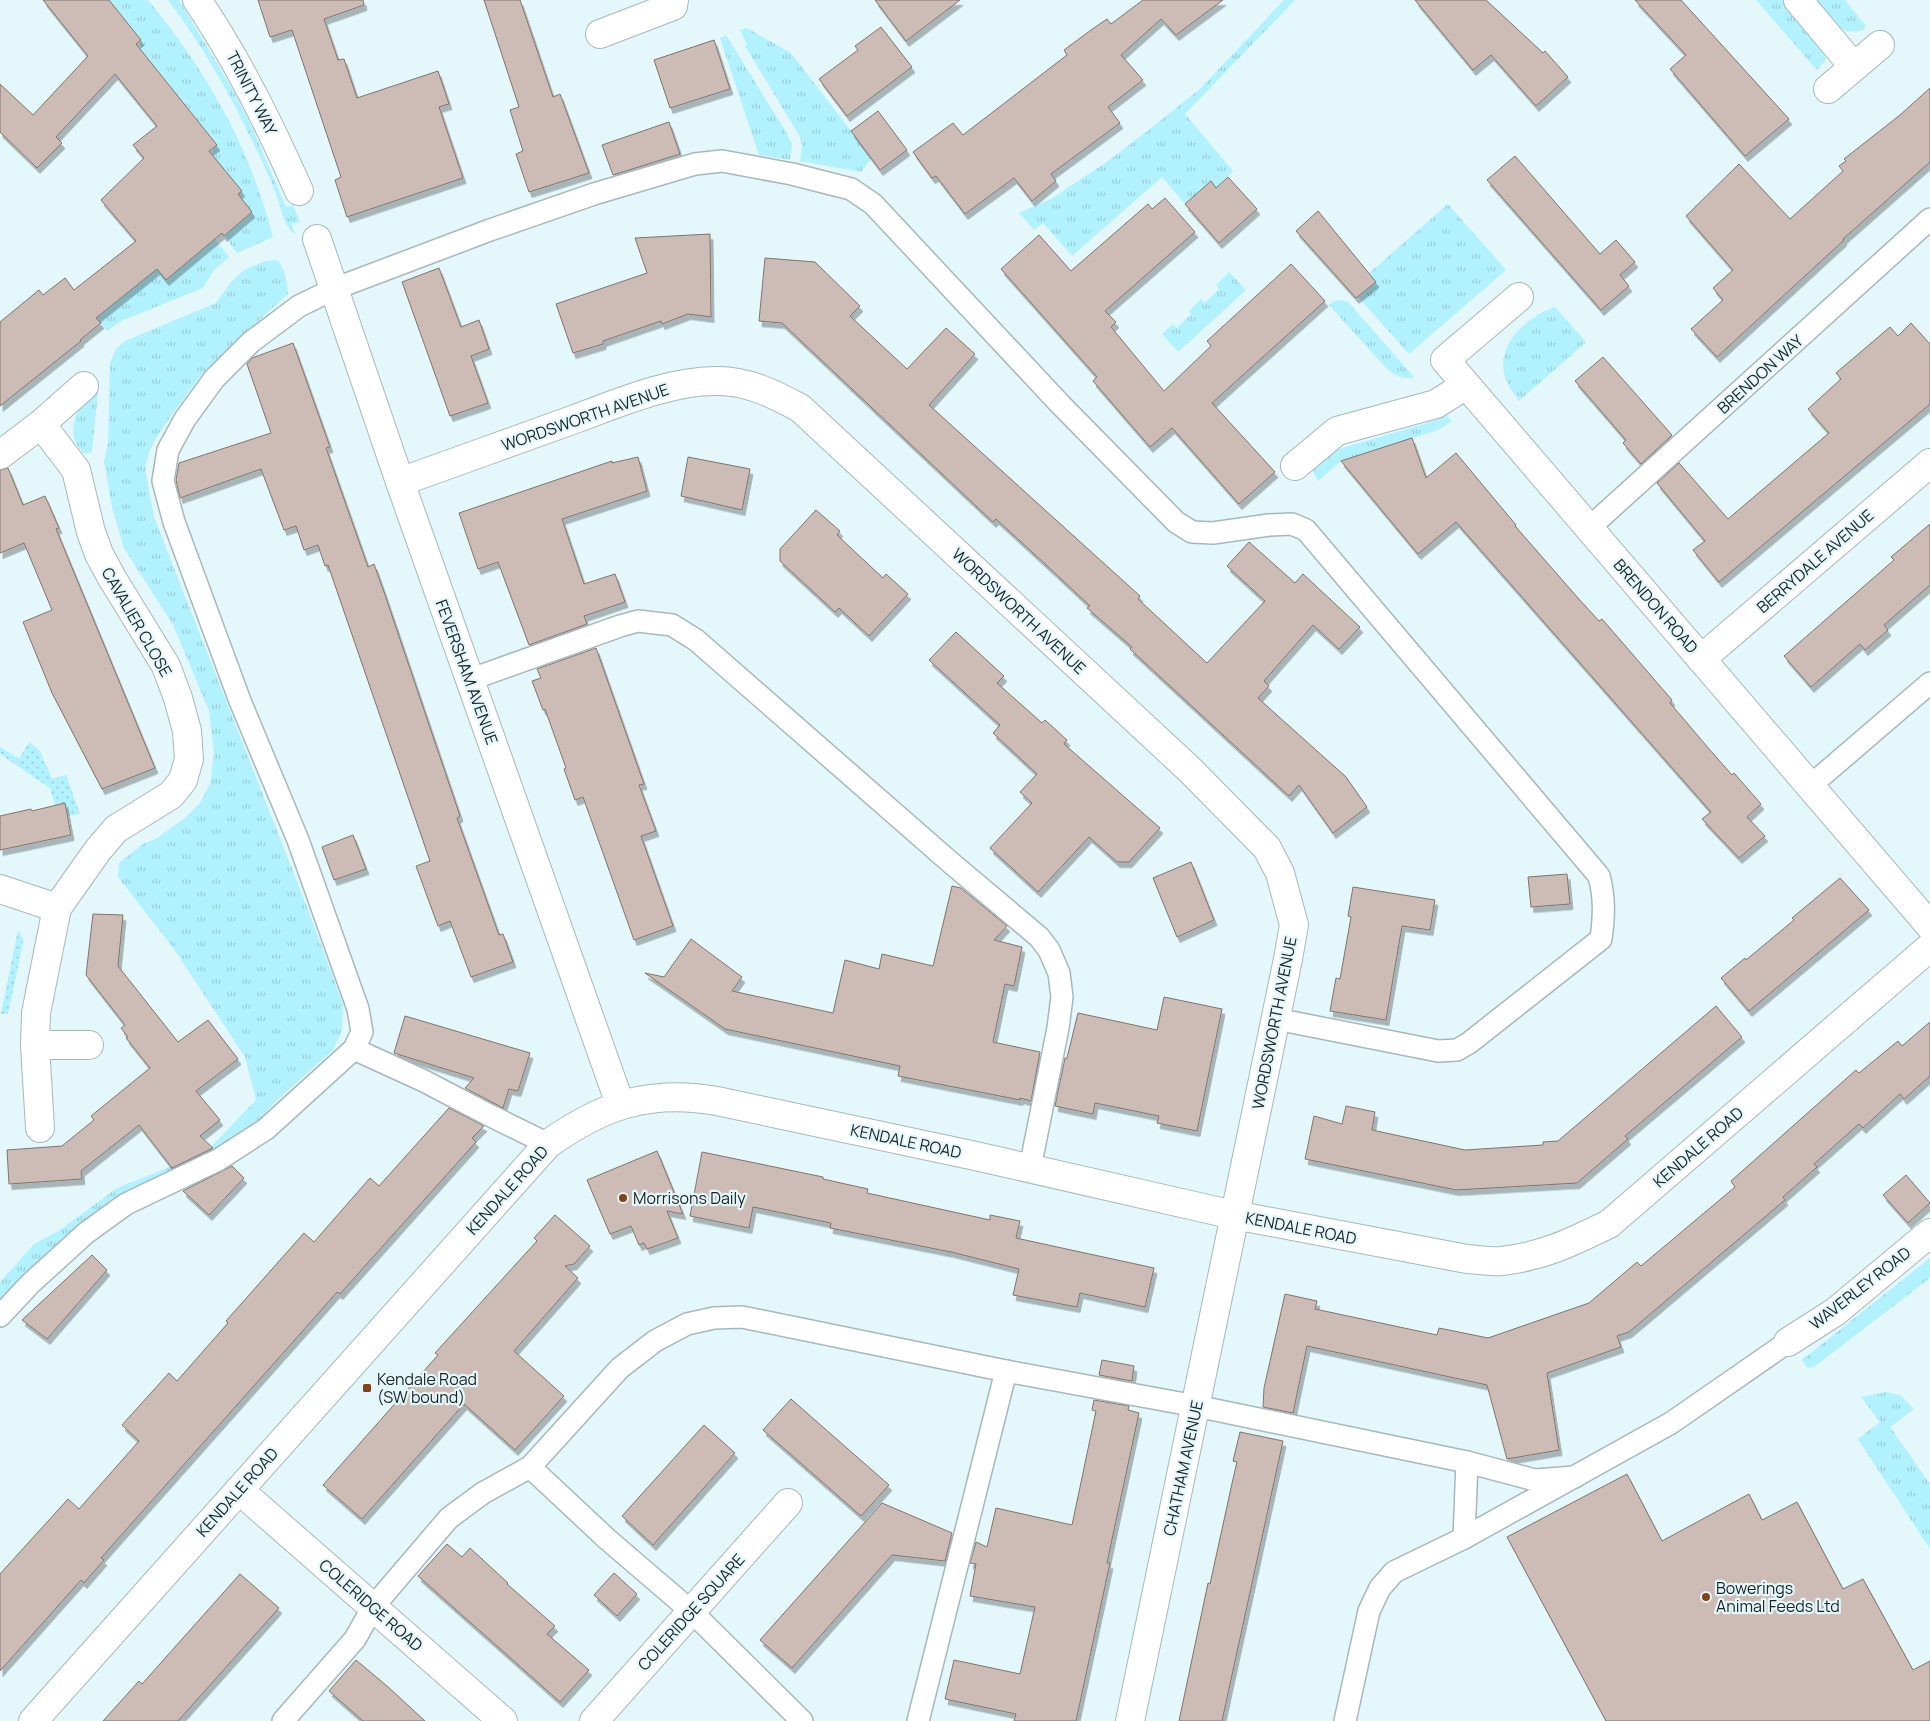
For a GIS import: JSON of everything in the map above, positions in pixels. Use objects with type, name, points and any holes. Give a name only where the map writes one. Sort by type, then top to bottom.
[{"type":"street","name":"TRINITY WAY","points":[[197,0],[222,35],[264,113],[299,191]]},
{"type":"street","points":[[600,34],[673,6],[674,0]]},
{"type":"street","points":[[1798,0],[1854,67]]},
{"type":"street","points":[[1828,89],[1880,45]]},
{"type":"street","name":"FEVERSHAM AVENUE","points":[[318,239],[400,482],[620,1104]]},
{"type":"street","name":"BRENDON ROAD","points":[[1520,297],[1445,360],[1930,926]]},
{"type":"street","name":"WORDSWORTH AVENUE","points":[[400,482],[637,396],[694,382],[719,381],[743,384],[769,391],[800,408],[1189,769],[1267,848],[1280,872],[1294,925],[1234,1215]]},
{"type":"street","points":[[1295,466],[1337,431],[1436,404],[1466,385]]},
{"type":"street","points":[[0,455],[41,424],[84,386]]},
{"type":"street","name":"CAVALIER CLOSE","points":[[40,1128],[35,1045],[36,1013],[57,908],[98,850],[116,829],[171,795],[183,780],[189,759],[187,732],[178,698],[166,666],[99,554],[91,532],[76,470],[41,424]]},
{"type":"street","name":"BERRYDALE AVENUE","points":[[1701,659],[1930,463]]},
{"type":"street","points":[[0,889],[57,908]]},
{"type":"street","name":"KENDALE ROAD","points":[[33,1721],[548,1144],[569,1129],[620,1104],[666,1097],[689,1096],[1030,1168],[1234,1215],[1467,1259],[1501,1261],[1539,1254],[1565,1246],[1609,1224],[1930,947]]},
{"type":"street","points":[[35,1045],[89,1045]]},
{"type":"street","name":"CHATHAM AVENUE","points":[[1130,1721],[1234,1215]]},
{"type":"street","name":"WAVERLEY ROAD","points":[[1788,1342],[1835,1312],[1930,1233]]},
{"type":"street","name":"COLERIDGE ROAD","points":[[239,1490],[503,1721]]},
{"type":"street","name":"COLERIDGE SQUARE","points":[[594,1721],[788,1503]]},
{"type":"lane","points":[[0,1316],[30,1284],[86,1233],[126,1204],[218,1160],[266,1128],[354,1049],[362,1032],[358,1009],[298,840],[240,701],[174,522],[163,481],[168,450],[185,419],[214,379],[259,336],[299,306],[334,289],[490,230],[594,194],[695,164],[722,161],[792,174],[851,188],[873,204],[1060,404],[1176,522],[1192,532],[1213,533],[1285,524],[1292,524],[1306,530],[1599,876],[1604,892],[1601,939],[1469,1043],[1457,1050],[1438,1050],[1276,1019]]},
{"type":"lane","name":"BRENDON WAY","points":[[1589,528],[1930,219]]},
{"type":"lane","points":[[470,680],[620,626],[638,622],[672,625],[696,640],[1038,937],[1049,950],[1059,973],[1062,996],[1058,1028],[1030,1168]]},
{"type":"lane","points":[[1810,786],[1930,684]]},
{"type":"lane","points":[[354,1049],[424,1080],[548,1144]]},
{"type":"lane","points":[[283,1721],[355,1639],[373,1607],[449,1518],[483,1493],[530,1467],[620,1368],[655,1341],[687,1324],[714,1318],[742,1317],[1006,1371],[1196,1406],[1467,1462],[1535,1480],[1575,1478]]},
{"type":"lane","points":[[1345,1721],[1369,1610],[1380,1588],[1394,1572],[1464,1538],[1672,1423],[1788,1342]]},
{"type":"lane","points":[[918,1721],[1006,1371]]},
{"type":"lane","points":[[1464,1538],[1467,1462]]},
{"type":"lane","points":[[530,1467],[607,1539],[691,1611],[802,1721]]},
{"type":"green space","points":[[109,0],[148,0],[189,54],[224,112],[239,142],[264,204],[273,237],[237,253],[224,235],[252,212],[208,158],[217,144],[140,49],[141,40]]},
{"type":"green space","points":[[168,0],[179,0],[234,92],[252,127],[286,207],[293,205],[300,222],[292,224],[295,235],[285,221],[269,175],[225,88],[204,52]]},
{"type":"green space","points":[[1284,0],[1295,0],[1185,114],[1233,171],[1216,188],[1210,181],[1197,193],[1202,199],[1190,210],[1162,177],[1072,256],[1043,223],[1034,230],[1019,213],[1051,199],[1108,161],[1155,125],[1201,88]]},
{"type":"green space","points":[[1756,0],[1784,0],[1816,34],[1825,47],[1825,61],[1817,70]]},
{"type":"green space","points":[[1810,0],[1845,0],[1866,26],[1863,30],[1854,31],[1846,31],[1839,28],[1832,24]]},
{"type":"green space","points":[[747,28],[791,53],[872,158],[861,172],[800,161],[802,145],[799,135],[745,46],[747,44],[740,30]]},
{"type":"green space","points":[[726,35],[786,132],[792,144],[790,160],[759,155],[720,38]]},
{"type":"green space","points":[[1448,204],[1506,270],[1409,354],[1351,289]]},
{"type":"green space","points":[[215,239],[229,257],[214,270],[203,288],[121,321],[107,331],[96,318],[157,269],[166,279]]},
{"type":"green space","points":[[278,260],[285,273],[288,294],[198,379],[159,433],[150,450],[145,468],[154,517],[343,1004],[342,1031],[333,1050],[274,1103],[259,1120],[211,1158],[0,1301],[0,1282],[34,1244],[60,1230],[117,1188],[205,1153],[256,1100],[245,1057],[174,949],[118,877],[119,863],[143,844],[157,838],[185,818],[200,803],[210,784],[214,753],[209,711],[173,625],[124,548],[112,508],[104,462],[108,443],[110,363],[116,349],[125,341],[216,303],[231,282],[244,270],[265,261]]},
{"type":"green space","points":[[1229,272],[1246,290],[1178,352],[1162,334],[1173,324],[1177,328],[1191,314],[1189,311],[1201,299],[1205,303],[1219,289],[1216,285]]},
{"type":"green space","points":[[1342,300],[1349,303],[1414,377],[1399,377],[1387,369],[1329,305],[1334,301]]},
{"type":"green space","points":[[1555,307],[1586,342],[1519,401],[1508,384],[1503,370],[1504,355],[1513,337],[1520,329],[1537,316]]},
{"type":"green space","points":[[98,391],[92,452],[85,454],[75,440],[74,424],[79,408]]},
{"type":"green space","points":[[1446,415],[1452,421],[1438,430],[1341,461],[1318,481],[1312,469],[1332,451],[1434,421]]},
{"type":"green space","points":[[29,742],[40,751],[52,779],[66,775],[80,814],[67,816],[55,805],[50,788],[0,754],[0,747],[19,759]]},
{"type":"green space","points":[[18,930],[23,939],[22,948],[8,1014],[1,1014]]},
{"type":"green space","points":[[1930,1258],[1930,1278],[1814,1367],[1807,1368],[1802,1360]]},
{"type":"green space","points":[[1886,1392],[1900,1395],[1914,1409],[1890,1427],[1930,1484],[1930,1549],[1858,1439],[1880,1422],[1861,1397]]},
{"type":"building","points":[[43,0],[109,0],[141,40],[136,44],[217,145],[209,151],[242,191],[238,194],[252,212],[224,236],[222,233],[166,280],[157,269],[96,318],[101,323],[81,341],[0,406],[0,322],[39,290],[43,295],[65,278],[74,290],[136,241],[101,200],[144,158],[133,145],[157,126],[115,74],[56,137],[62,143],[37,168],[0,132],[0,84],[33,115],[88,56]]},
{"type":"building","points":[[258,0],[363,0],[364,5],[324,19],[338,60],[344,59],[357,98],[438,71],[449,104],[439,107],[463,178],[347,217],[335,180],[341,177],[292,30],[270,37]]},
{"type":"building","points":[[484,0],[520,0],[553,97],[560,94],[589,173],[529,192],[516,154],[523,151],[510,110],[519,107]]},
{"type":"building","points":[[875,0],[960,0],[906,41]]},
{"type":"building","points":[[1143,0],[1223,0],[1176,35],[1161,19],[1121,55],[1143,80],[1108,107],[1120,123],[1051,174],[1056,181],[1032,201],[1014,178],[965,214],[936,176],[932,178],[913,152],[953,123],[963,135],[1067,55],[1064,50],[1107,19],[1111,24]]},
{"type":"building","points":[[1415,0],[1486,0],[1543,53],[1545,51],[1568,77],[1536,106],[1491,55],[1473,70]]},
{"type":"building","points":[[1635,0],[1681,0],[1789,119],[1745,156],[1670,69],[1686,55]]},
{"type":"building","points":[[881,27],[912,67],[847,116],[819,79],[858,50],[855,46]]},
{"type":"building","points":[[714,40],[730,89],[670,108],[654,60]]},
{"type":"building","points":[[1930,88],[1930,162],[1843,239],[1717,357],[1691,329],[1723,300],[1713,288],[1733,270],[1686,216],[1739,164],[1790,219],[1843,171],[1839,166],[1846,161],[1844,159],[1900,115]]},
{"type":"building","points":[[878,111],[907,150],[880,170],[851,131]]},
{"type":"building","points":[[669,122],[680,154],[613,175],[602,145]]},
{"type":"building","points":[[1515,156],[1600,254],[1616,240],[1635,262],[1620,275],[1629,286],[1601,310],[1487,180]]},
{"type":"building","points":[[1228,177],[1257,209],[1219,243],[1185,204],[1211,181],[1216,188]]},
{"type":"building","points":[[1165,198],[1195,232],[1105,311],[1116,322],[1111,327],[1164,391],[1211,346],[1207,341],[1291,264],[1325,301],[1212,403],[1275,472],[1239,504],[1172,428],[1150,447],[1093,381],[1097,377],[1001,269],[1039,235],[1071,271],[1148,204],[1152,209]]},
{"type":"building","points":[[1318,211],[1376,282],[1356,298],[1296,231]]},
{"type":"building","points":[[710,234],[711,317],[688,314],[662,324],[661,321],[603,341],[603,344],[573,353],[556,304],[647,273],[635,238]]},
{"type":"building","points":[[765,258],[815,262],[860,306],[850,316],[907,369],[946,328],[975,354],[929,405],[1140,596],[1138,599],[1207,663],[1265,601],[1227,566],[1249,542],[1295,583],[1303,574],[1360,627],[1339,649],[1313,625],[1264,681],[1269,686],[1258,698],[1346,777],[1367,807],[1333,833],[1299,785],[1289,796],[1130,649],[1132,647],[1087,608],[1090,606],[1044,563],[996,519],[993,522],[782,323],[759,321]]},
{"type":"building","points":[[439,268],[461,327],[479,320],[489,349],[471,356],[488,403],[450,416],[402,282]]},
{"type":"building","points":[[1911,323],[1930,344],[1930,404],[1719,582],[1693,550],[1705,541],[1657,483],[1679,463],[1728,519],[1829,433],[1808,409],[1841,379],[1836,373],[1890,327],[1898,336]]},
{"type":"building","points":[[293,343],[330,447],[326,448],[368,567],[374,564],[384,592],[460,816],[457,818],[499,935],[503,934],[513,962],[471,977],[450,921],[438,926],[416,866],[430,861],[328,565],[325,566],[318,545],[304,550],[296,526],[284,530],[261,469],[180,498],[176,480],[179,463],[271,433],[247,364],[252,358]]},
{"type":"building","points":[[1603,357],[1672,435],[1641,464],[1623,443],[1626,440],[1575,381]]},
{"type":"building","points":[[1412,438],[1426,478],[1456,453],[1515,526],[1599,621],[1602,619],[1672,700],[1670,703],[1710,750],[1732,775],[1734,773],[1761,804],[1747,817],[1765,836],[1739,858],[1702,819],[1711,812],[1456,522],[1418,554],[1341,461]]},
{"type":"building","points":[[638,457],[647,491],[562,519],[584,584],[615,574],[625,602],[584,616],[587,624],[529,645],[498,562],[478,569],[459,513],[612,461],[612,463]]},
{"type":"building","points":[[688,457],[750,469],[742,510],[681,496]]},
{"type":"building","points":[[8,468],[23,505],[45,496],[59,528],[56,529],[155,768],[102,789],[52,693],[23,622],[52,610],[24,543],[0,553],[0,470]]},
{"type":"building","points":[[816,510],[840,531],[837,535],[883,578],[886,574],[908,594],[869,636],[839,608],[835,612],[780,561],[780,549]]},
{"type":"building","points":[[1930,524],[1930,585],[1884,625],[1888,630],[1865,650],[1860,644],[1811,687],[1784,656],[1894,560],[1891,557]]},
{"type":"building","points":[[956,632],[1004,676],[997,683],[1042,723],[1045,720],[1067,740],[1064,744],[1160,828],[1129,862],[1117,862],[1089,837],[1038,892],[990,848],[1032,803],[1020,792],[1037,774],[993,733],[1000,725],[929,660]]},
{"type":"building","points":[[596,648],[644,784],[639,785],[656,831],[641,836],[673,926],[634,940],[583,797],[575,800],[545,709],[543,710],[532,681],[541,678],[537,669]]},
{"type":"building","points":[[65,803],[71,835],[0,850],[0,816]]},
{"type":"building","points":[[353,835],[366,869],[334,880],[322,847]]},
{"type":"building","points":[[1191,862],[1214,920],[1177,937],[1153,878]]},
{"type":"building","points":[[1567,874],[1570,904],[1531,907],[1528,877]]},
{"type":"building","points":[[1840,878],[1869,910],[1749,1011],[1721,978],[1794,920],[1792,918]]},
{"type":"building","points":[[952,886],[961,888],[1007,926],[994,940],[1022,947],[1014,986],[1005,984],[993,1042],[1040,1052],[1031,1101],[898,1076],[900,1066],[725,1029],[645,973],[664,977],[691,939],[742,977],[732,991],[833,1013],[845,960],[879,969],[882,954],[933,966]]},
{"type":"building","points":[[1353,887],[1435,900],[1430,930],[1402,926],[1386,1020],[1330,1011],[1336,978],[1340,979],[1351,917],[1348,916]]},
{"type":"building","points":[[93,914],[123,915],[118,966],[178,1042],[208,1020],[238,1059],[196,1091],[220,1120],[200,1136],[213,1148],[172,1168],[139,1125],[81,1171],[82,1179],[9,1184],[7,1150],[62,1146],[94,1120],[91,1116],[150,1068],[126,1038],[128,1037],[121,1028],[125,1025],[86,975]]},
{"type":"building","points":[[1164,997],[1222,1009],[1197,1131],[1157,1123],[1159,1116],[1095,1103],[1093,1114],[1055,1106],[1065,1058],[1067,1058],[1078,1013],[1157,1030]]},
{"type":"building","points":[[1716,1006],[1742,1037],[1625,1136],[1628,1139],[1577,1183],[1456,1190],[1305,1159],[1314,1116],[1342,1124],[1346,1106],[1375,1112],[1372,1130],[1465,1150],[1543,1145],[1543,1142],[1558,1141]]},
{"type":"building","points":[[405,1016],[530,1053],[518,1091],[509,1089],[503,1108],[465,1088],[474,1078],[394,1053]]},
{"type":"building","points":[[1930,1022],[1930,1076],[1904,1099],[1900,1094],[1863,1128],[1859,1124],[1814,1164],[1817,1167],[1783,1197],[1785,1200],[1629,1332],[1617,1336],[1621,1347],[1547,1373],[1559,1450],[1507,1459],[1487,1385],[1307,1346],[1293,1413],[1263,1407],[1264,1388],[1285,1294],[1317,1301],[1315,1309],[1437,1335],[1439,1328],[1488,1338],[1589,1303],[1637,1262],[1641,1266],[1735,1187],[1731,1181],[1856,1070],[1859,1073],[1898,1041],[1902,1046]]},
{"type":"building","points":[[449,1108],[484,1126],[472,1138],[476,1142],[340,1294],[337,1292],[101,1558],[104,1560],[84,1583],[81,1580],[0,1671],[0,1574],[68,1499],[79,1509],[139,1441],[122,1425],[169,1373],[177,1381],[228,1323],[226,1321],[304,1233],[314,1242],[370,1178],[379,1186]]},
{"type":"building","name":"Morrisons Daily","points":[[657,1151],[683,1214],[667,1211],[678,1238],[647,1249],[644,1243],[639,1245],[631,1226],[610,1234],[587,1180]]},
{"type":"building","points":[[702,1152],[823,1177],[823,1179],[868,1189],[867,1193],[990,1220],[990,1215],[1020,1221],[1016,1238],[1154,1268],[1145,1307],[1080,1293],[1077,1307],[1013,1295],[1019,1269],[951,1252],[830,1228],[831,1223],[753,1207],[749,1228],[690,1216]]},
{"type":"building","points":[[232,1166],[244,1178],[209,1215],[183,1191]]},
{"type":"building","points":[[1906,1175],[1930,1203],[1908,1223],[1883,1195]]},
{"type":"building","points":[[555,1215],[590,1246],[574,1264],[565,1266],[578,1278],[514,1351],[564,1396],[515,1450],[464,1404],[362,1519],[323,1485],[438,1355],[435,1353],[537,1241],[534,1238]]},
{"type":"building","points":[[92,1255],[107,1270],[47,1339],[22,1320]]},
{"type":"building","points":[[1102,1360],[1134,1366],[1132,1381],[1099,1375]]},
{"type":"building","points":[[791,1399],[889,1485],[861,1516],[763,1430]]},
{"type":"building","points":[[1094,1400],[1129,1406],[1128,1410],[1139,1413],[1107,1563],[1110,1563],[1076,1721],[1014,1721],[1016,1714],[945,1699],[954,1660],[1020,1674],[1035,1607],[970,1596],[976,1564],[970,1563],[976,1542],[987,1547],[996,1508],[1072,1525],[1096,1411],[1092,1410]]},
{"type":"building","points":[[704,1425],[735,1453],[653,1545],[622,1516]]},
{"type":"building","points":[[1240,1432],[1283,1441],[1222,1721],[1179,1721],[1208,1583],[1210,1584],[1237,1462],[1233,1461]]},
{"type":"building","name":"Bowerings Animal Feeds Ltd","points":[[1627,1474],[1662,1541],[1749,1494],[1762,1520],[1797,1502],[1843,1589],[1863,1579],[1913,1670],[1930,1661],[1930,1721],[1606,1721],[1507,1537]]},
{"type":"building","points":[[882,1503],[952,1533],[945,1561],[892,1555],[792,1668],[760,1640]]},
{"type":"building","points":[[447,1544],[462,1557],[470,1548],[507,1584],[555,1626],[547,1634],[589,1670],[560,1702],[418,1576]]},
{"type":"building","points":[[614,1573],[637,1594],[617,1616],[594,1595]]},
{"type":"building","points":[[240,1574],[279,1608],[178,1721],[103,1721],[139,1681],[142,1684]]},
{"type":"building","points":[[356,1660],[425,1721],[363,1721],[329,1691]]},
{"type":"place","name":"Morrisons Daily","points":[[623,1198]]},
{"type":"place","name":"Kendale Road (SW bound)","points":[[367,1388]]},
{"type":"place","name":"Bowerings Animal Feeds Ltd","points":[[1706,1597]]}]
